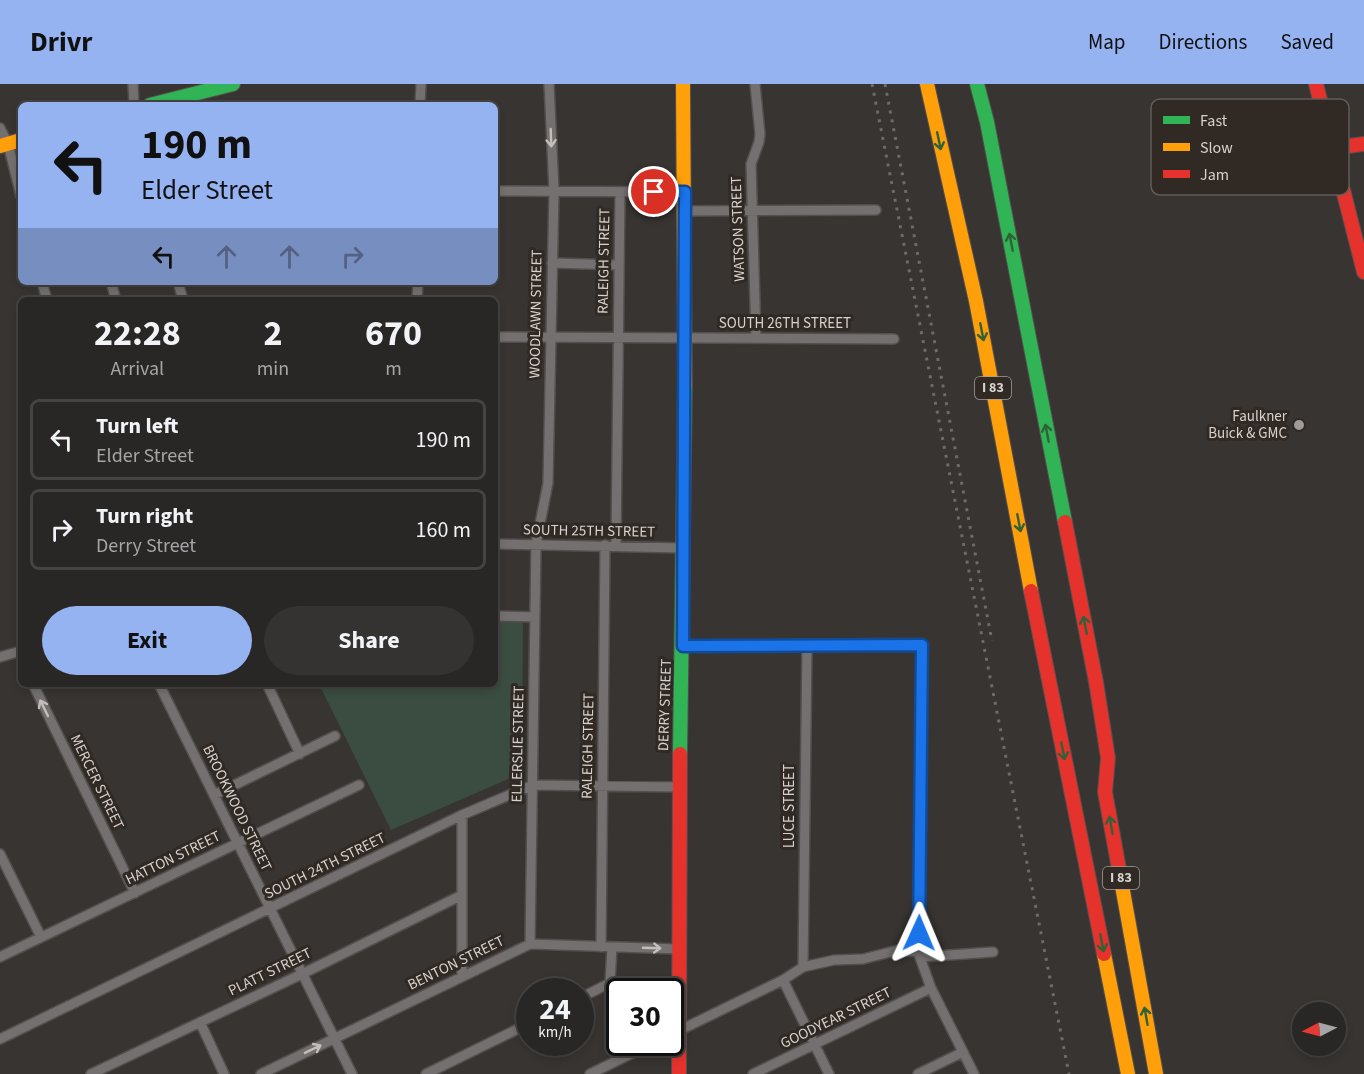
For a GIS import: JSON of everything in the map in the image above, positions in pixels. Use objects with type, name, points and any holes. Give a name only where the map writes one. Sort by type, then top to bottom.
[{"type":"main road","points":[[160,102],[212,86],[233,84]]},
{"type":"main road","name":"DERRY STREET","points":[[677,978],[683,646],[685,337],[682,84]]},
{"type":"main road","name":"I 83","points":[[927,84],[976,301],[1051,694],[1128,1074]]},
{"type":"main road","name":"I 83","points":[[977,84],[987,122],[1017,272],[1096,682],[1108,758],[1105,792],[1156,1074]]},
{"type":"main road","points":[[1316,84],[1320,99]]},
{"type":"main road","points":[[1349,146],[1364,144]]},
{"type":"main road","points":[[1344,195],[1364,272]]},
{"type":"main road","name":"DERRY STREET","points":[[677,1056],[680,1073]]},
{"type":"street","points":[[133,84],[134,102]]},
{"type":"street","points":[[420,102],[421,84]]},
{"type":"street","name":"WOODLAWN STREET","points":[[536,544],[548,483],[554,191],[549,84]]},
{"type":"street","name":"WATSON STREET","points":[[755,84],[760,134],[751,164],[756,338]]},
{"type":"street","points":[[0,128],[10,143],[18,182]]},
{"type":"street","points":[[498,191],[685,192]]},
{"type":"street","name":"RALEIGH STREET","points":[[616,546],[620,192]]},
{"type":"street","points":[[685,211],[876,210]]},
{"type":"street","points":[[552,263],[619,265]]},
{"type":"street","name":"SOUTH 26TH STREET","points":[[498,337],[894,339]]},
{"type":"street","name":"SOUTH 25TH STREET","points":[[498,544],[683,548]]},
{"type":"street","name":"ELLERSLIE STREET","points":[[530,944],[536,544]]},
{"type":"street","name":"RALEIGH STREET","points":[[601,947],[605,545]]},
{"type":"street","points":[[498,616],[535,617]]},
{"type":"street","points":[[683,646],[922,645],[919,954],[931,988],[974,1074]]},
{"type":"street","name":"LUCE STREET","points":[[804,967],[807,646]]},
{"type":"street","points":[[0,657],[18,654]]},
{"type":"street","name":"MERCER STREET","points":[[34,687],[135,892]]},
{"type":"street","name":"BROOKWOOD STREET","points":[[160,687],[352,1074]]},
{"type":"street","points":[[268,687],[300,754]]},
{"type":"street","points":[[214,795],[335,736]]},
{"type":"street","name":"SOUTH 24TH STREET","points":[[0,1039],[462,815],[533,784],[679,787]]},
{"type":"street","name":"HATTON STREET","points":[[0,957],[359,785]]},
{"type":"street","points":[[462,815],[460,896],[462,977]]},
{"type":"street","points":[[0,854],[41,937]]},
{"type":"street","name":"PLATT STREET","points":[[91,1074],[460,896]]},
{"type":"street","name":"BENTON STREET","points":[[267,1073],[530,944],[678,949]]},
{"type":"street","points":[[594,991],[610,983],[612,947]]},
{"type":"street","points":[[684,1028],[783,980],[804,967],[834,960],[863,959],[898,950],[919,954],[993,952]]},
{"type":"street","points":[[783,980],[829,1074]]},
{"type":"street","name":"GOODYEAR STREET","points":[[753,1074],[931,988]]},
{"type":"street","points":[[200,1022],[224,1074]]},
{"type":"street","points":[[426,1074],[516,1030]]},
{"type":"street","points":[[918,1074],[963,1052]]},
{"type":"street","points":[[590,1074],[627,1056]]},
{"type":"green space","points":[[498,621],[523,621],[522,773],[391,830],[320,687],[498,687]]},
{"type":"railway","points":[[872,84],[1069,1074]]},
{"type":"railway","points":[[885,84],[992,641]]},
{"type":"traffic: fast","points":[[162,102],[233,84]]},
{"type":"traffic: fast","points":[[977,84],[987,122],[1065,522]]},
{"type":"traffic: fast","points":[[680,754],[685,386]]},
{"type":"traffic: slow","points":[[683,84],[685,386]]},
{"type":"traffic: slow","points":[[927,84],[976,301],[1031,591]]},
{"type":"traffic: slow","points":[[0,146],[18,141]]},
{"type":"traffic: slow","points":[[1119,869],[1156,1074]]},
{"type":"traffic: slow","points":[[1104,954],[1128,1074]]},
{"type":"traffic: jam","points":[[1316,84],[1320,99]]},
{"type":"traffic: jam","points":[[1349,146],[1364,144]]},
{"type":"traffic: jam","points":[[1344,195],[1364,272]]},
{"type":"traffic: jam","points":[[1065,522],[1096,682],[1108,758],[1105,792],[1119,869]]},
{"type":"traffic: jam","points":[[1031,591],[1104,954]]},
{"type":"traffic: jam","points":[[679,1074],[680,754]]},
{"type":"place","name":"Faulkner Buick & GMC","points":[[1299,425]]},
{"type":"route","points":[[654,192],[685,192],[683,646],[922,645],[919,933]]}]
